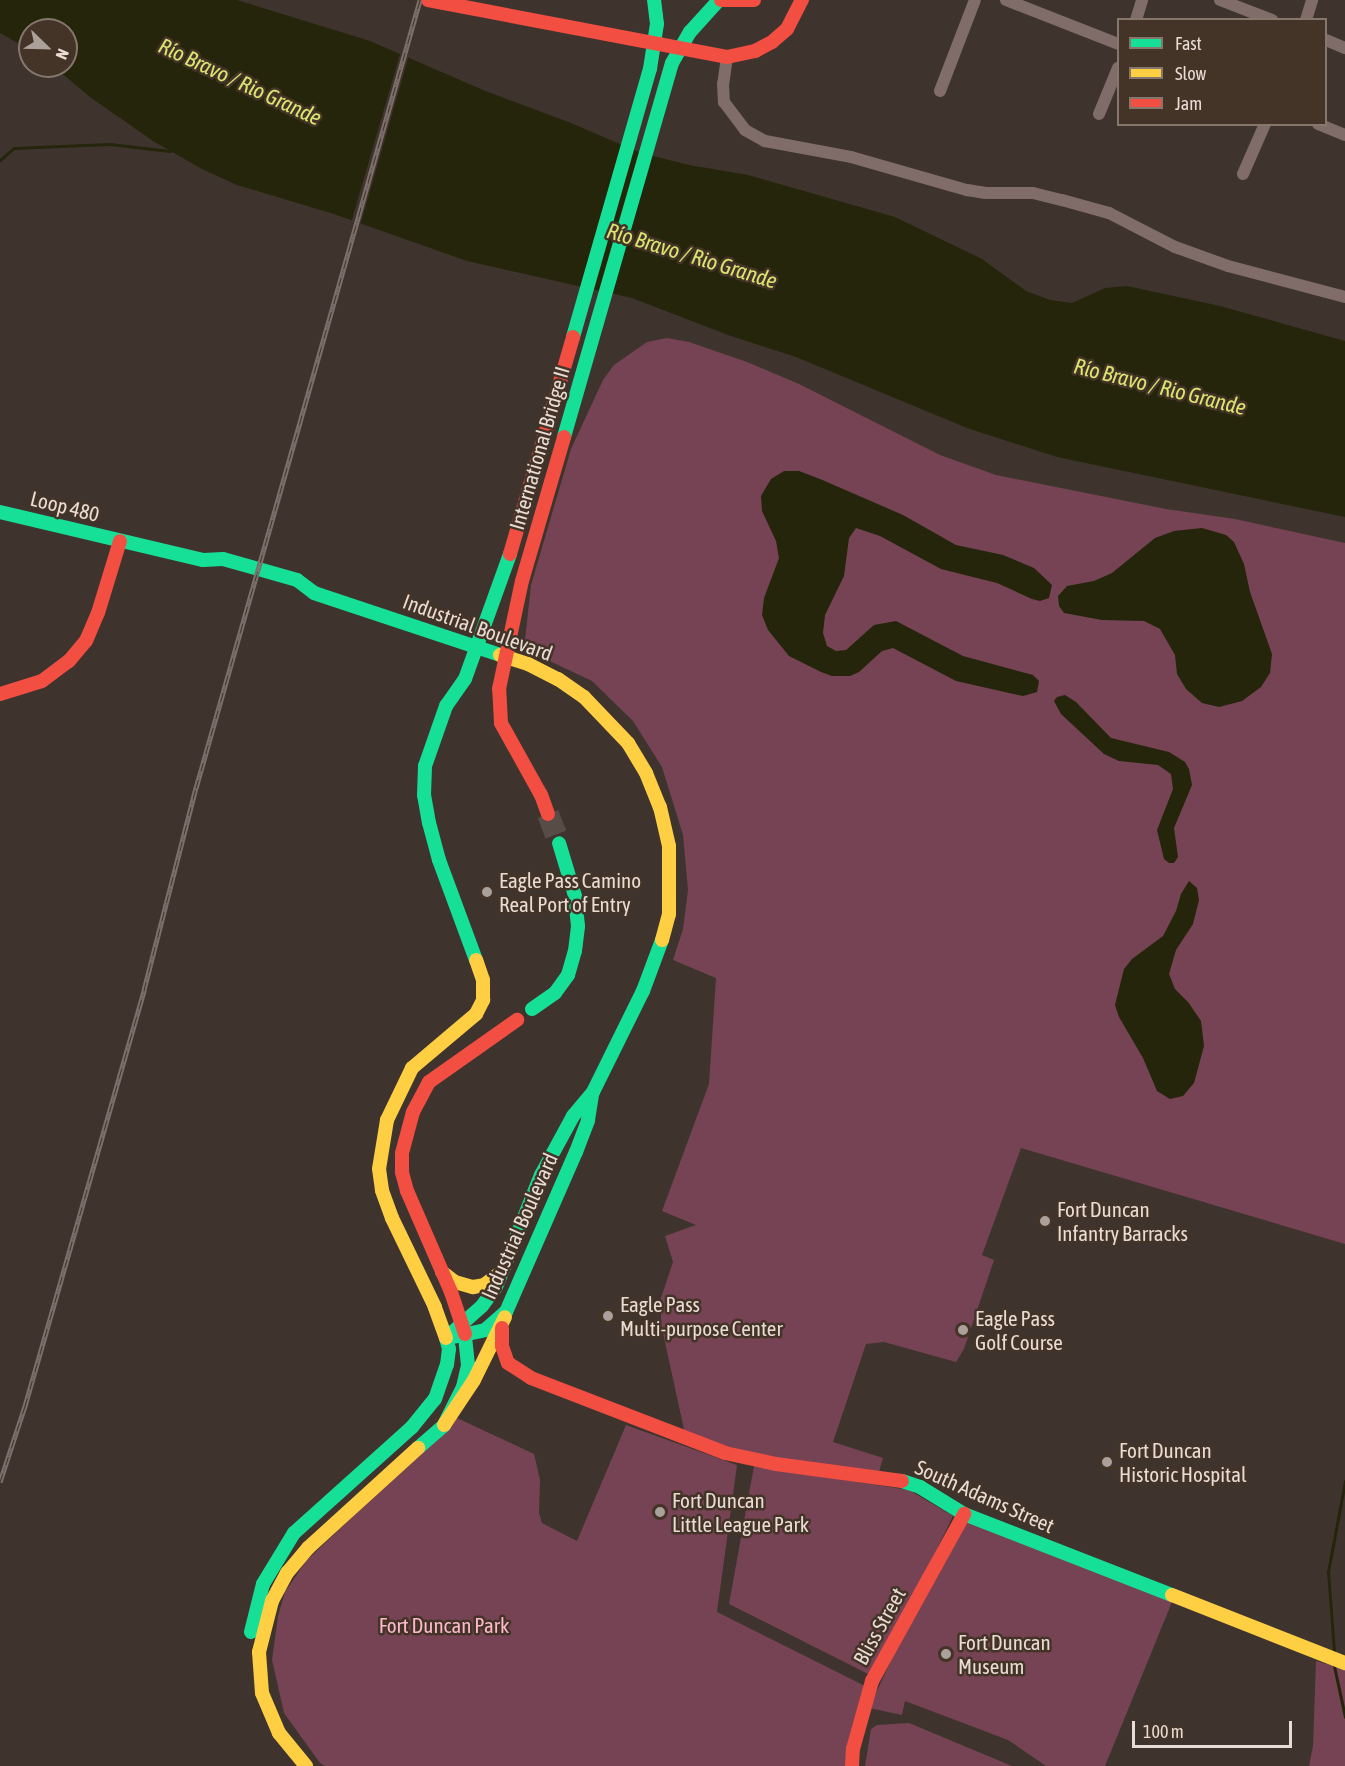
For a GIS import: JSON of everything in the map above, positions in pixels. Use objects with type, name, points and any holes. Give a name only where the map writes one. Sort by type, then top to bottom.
[{"type":"main road","points":[[428,0],[727,57],[755,51],[772,42],[787,28],[802,0]]},
{"type":"main road","name":"International Bridge II","points":[[261,1678],[253,1661],[251,1625],[262,1584],[272,1566],[294,1533],[310,1516],[390,1447],[426,1412],[443,1383],[449,1349],[446,1338],[435,1307],[392,1218],[382,1190],[379,1169],[387,1120],[412,1068],[476,1014],[483,1000],[483,980],[439,860],[424,795],[425,766],[433,736],[447,705],[465,679],[504,574],[650,69],[657,24],[654,0]]},
{"type":"main road","points":[[720,0],[745,2],[754,0]]},
{"type":"main road","name":"International Bridge II","points":[[548,814],[541,795],[501,723],[499,689],[522,581],[672,63],[690,32],[720,0]]},
{"type":"main road","name":"Loop 480","points":[[0,512],[120,541]]},
{"type":"main road","points":[[0,694],[42,681],[69,661],[86,641],[98,613],[120,541]]},
{"type":"main road","name":"Industrial Boulevard","points":[[120,541],[204,560],[223,559],[297,580],[314,593],[490,650],[558,679],[608,719],[628,743],[646,773],[660,807],[669,846],[671,882],[669,914],[643,992],[592,1092],[573,1116],[542,1175],[496,1287],[464,1328],[446,1338]]},
{"type":"main road","name":"Industrial Boulevard","points":[[204,560],[220,573]]},
{"type":"main road","name":"Industrial Boulevard","points":[[290,594],[314,593]]},
{"type":"main road","points":[[532,1009],[555,993],[568,975],[575,951],[578,926],[575,896],[559,843]]},
{"type":"main road","points":[[444,1425],[463,1387],[468,1365],[464,1328],[407,1191],[402,1172],[406,1133],[421,1094],[446,1068],[517,1020]]},
{"type":"main road","points":[[403,1083],[421,1094]]},
{"type":"main road","name":"Industrial Boulevard","points":[[464,1328],[491,1326],[511,1303],[576,1152],[588,1120],[592,1092]]},
{"type":"main road","points":[[442,1272],[455,1282],[473,1287],[494,1280],[504,1269]]},
{"type":"main road","points":[[306,1766],[279,1733],[262,1693],[261,1636],[272,1601],[287,1574],[308,1548],[444,1425],[467,1393],[511,1303]]},
{"type":"main road","points":[[503,1322],[503,1355],[514,1369],[531,1378]]},
{"type":"main road","points":[[467,1393],[498,1375],[531,1378]]},
{"type":"main road","name":"South Adams Street","points":[[531,1378],[724,1453],[776,1464],[897,1480],[920,1487],[964,1514],[1344,1662]]},
{"type":"main road","name":"Bliss Street","points":[[852,1766],[853,1749],[872,1681],[964,1514]]},
{"type":"street","points":[[940,91],[975,0]]},
{"type":"street","points":[[1006,0],[1117,43]]},
{"type":"street","points":[[1137,18],[1142,0]]},
{"type":"street","points":[[1220,0],[1267,18]]},
{"type":"street","points":[[1307,18],[1312,0]]},
{"type":"street","points":[[1327,40],[1345,48]]},
{"type":"street","points":[[727,57],[723,84],[724,102],[745,130],[765,141],[851,157],[967,190],[986,193],[1033,193],[1062,200],[1109,213],[1175,247],[1228,266],[1345,297]]},
{"type":"street","points":[[1099,114],[1117,73]]},
{"type":"street","points":[[1243,174],[1264,126]]},
{"type":"street","points":[[1323,126],[1345,135]]},
{"type":"green space","name":"Eagle Pass Golf Course","points":[[667,338],[689,342],[747,362],[799,384],[940,455],[996,475],[1166,509],[1235,519],[1345,543],[1345,1244],[1021,1148],[982,1255],[994,1260],[964,1349],[956,1362],[884,1342],[866,1344],[833,1442],[883,1458],[879,1472],[764,1457],[685,1434],[661,1324],[661,1298],[673,1262],[665,1236],[696,1225],[662,1211],[709,1084],[716,978],[673,960],[683,929],[688,890],[683,835],[662,767],[633,721],[592,681],[524,649],[531,585],[571,449],[603,380],[614,365],[647,342]]},
{"type":"green space","name":"Fort Duncan Park","points":[[457,1418],[534,1454],[540,1480],[539,1513],[542,1523],[577,1541],[626,1425],[737,1465],[717,1612],[865,1686],[846,1766],[325,1766],[320,1763],[284,1713],[272,1660],[278,1616],[285,1592],[306,1561]]},
{"type":"green space","points":[[754,1466],[909,1490],[953,1516],[874,1677],[729,1604]]},
{"type":"green space","points":[[967,1520],[1172,1602],[1105,1766],[1046,1766],[1008,1740],[905,1701],[902,1715],[869,1708],[901,1639]]},
{"type":"green space","points":[[1316,1661],[1345,1669],[1345,1766],[1309,1766],[1313,1746]]},
{"type":"green space","points":[[909,1723],[1012,1766],[865,1766],[871,1729],[877,1725]]},
{"type":"water","name":"Río Bravo / Rio Grande","points":[[0,0],[237,0],[370,41],[483,90],[571,123],[641,153],[689,165],[748,175],[895,217],[982,259],[1026,291],[1050,300],[1072,303],[1105,288],[1127,286],[1220,306],[1345,341],[1345,517],[1057,457],[967,428],[796,357],[728,335],[632,298],[467,261],[334,214],[237,185],[202,169],[153,141],[90,97],[67,78],[78,78],[78,18],[18,18],[18,43],[0,33]]},
{"type":"water","points":[[784,471],[799,471],[820,479],[903,515],[956,545],[1003,555],[1034,568],[1052,585],[1049,598],[1040,601],[1032,599],[997,583],[941,569],[880,536],[856,528],[849,538],[844,576],[825,615],[823,633],[827,646],[836,651],[846,650],[874,625],[896,621],[963,656],[1033,675],[1039,681],[1037,692],[1023,696],[956,681],[893,648],[882,651],[859,672],[850,676],[832,676],[789,656],[768,630],[762,615],[764,598],[779,558],[776,541],[762,511],[761,496],[771,479]]},
{"type":"water","points":[[1202,528],[1226,535],[1234,542],[1244,564],[1250,592],[1272,654],[1270,673],[1261,687],[1242,701],[1219,707],[1202,703],[1186,689],[1177,674],[1175,655],[1160,629],[1144,621],[1102,620],[1064,613],[1059,606],[1058,596],[1067,586],[1094,581],[1112,573],[1155,538],[1174,531]]},
{"type":"water","points":[[1065,695],[1076,702],[1111,738],[1169,752],[1185,762],[1192,785],[1174,828],[1178,857],[1174,863],[1169,863],[1164,859],[1157,830],[1173,789],[1171,774],[1158,765],[1119,761],[1104,754],[1061,714],[1054,701],[1057,697]]},
{"type":"water","points":[[1189,881],[1197,888],[1199,900],[1193,924],[1176,950],[1169,974],[1175,989],[1188,1002],[1201,1021],[1204,1046],[1194,1083],[1183,1096],[1170,1099],[1157,1091],[1143,1058],[1119,1017],[1115,1005],[1124,969],[1132,959],[1163,936]]},
{"type":"pier","points":[[401,51],[409,55],[360,226],[351,223]]},
{"type":"waterway","points":[[0,160],[14,148],[110,144],[170,151]]},
{"type":"waterway","points":[[1334,1651],[1328,1572],[1345,1481]]},
{"type":"waterway","points":[[1334,1666],[1345,1717]]},
{"type":"tunnel","points":[[548,814],[559,843]]},
{"type":"railway","points":[[0,1482],[25,1406],[144,990],[196,788],[420,0]]},
{"type":"traffic: fast","points":[[573,337],[650,69],[657,24],[654,0]]},
{"type":"traffic: fast","points":[[564,437],[672,63],[690,32],[719,0]]},
{"type":"traffic: fast","points":[[0,512],[203,560],[223,559],[297,580],[314,593],[500,655]]},
{"type":"traffic: fast","points":[[476,960],[439,860],[429,823],[424,795],[425,766],[446,706],[465,679],[510,554]]},
{"type":"traffic: fast","points":[[532,1009],[555,993],[568,975],[575,951],[578,926],[575,896],[559,843]]},
{"type":"traffic: fast","points":[[446,1338],[482,1306],[496,1287],[541,1175],[573,1116],[593,1092],[643,991],[662,940]]},
{"type":"traffic: fast","points":[[453,1337],[485,1330],[506,1312],[576,1152],[588,1120],[592,1096]]},
{"type":"traffic: fast","points":[[418,1448],[444,1425],[463,1387],[468,1365],[465,1335]]},
{"type":"traffic: fast","points":[[251,1632],[263,1584],[294,1533],[412,1427],[435,1399],[447,1365],[449,1349],[446,1338]]},
{"type":"traffic: fast","points":[[902,1481],[920,1487],[964,1514],[1172,1595]]},
{"type":"traffic: slow","points":[[500,655],[528,664],[558,679],[584,697],[628,743],[646,773],[660,807],[669,846],[669,914],[662,940]]},
{"type":"traffic: slow","points":[[446,1338],[435,1307],[392,1218],[382,1190],[379,1169],[387,1120],[412,1068],[476,1014],[483,1000],[483,980],[476,960]]},
{"type":"traffic: slow","points":[[442,1272],[455,1282],[473,1287],[484,1285],[501,1272]]},
{"type":"traffic: slow","points":[[444,1425],[474,1380],[505,1317]]},
{"type":"traffic: slow","points":[[306,1766],[279,1733],[262,1693],[259,1652],[272,1601],[287,1573],[308,1548],[418,1448]]},
{"type":"traffic: slow","points":[[1172,1595],[1345,1663]]},
{"type":"traffic: jam","points":[[428,0],[727,57],[755,51],[772,42],[787,29],[802,0]]},
{"type":"traffic: jam","points":[[721,0],[754,0]]},
{"type":"traffic: jam","points":[[510,554],[573,337]]},
{"type":"traffic: jam","points":[[548,814],[541,795],[501,723],[499,689],[522,581],[564,437]]},
{"type":"traffic: jam","points":[[0,694],[42,681],[69,661],[86,641],[98,613],[120,541]]},
{"type":"traffic: jam","points":[[465,1334],[451,1292],[407,1191],[402,1172],[402,1153],[413,1112],[429,1082],[517,1020]]},
{"type":"traffic: jam","points":[[502,1328],[502,1346],[508,1363],[531,1378]]},
{"type":"traffic: jam","points":[[531,1378],[725,1453],[776,1464],[902,1481]]},
{"type":"traffic: jam","points":[[852,1766],[853,1749],[872,1681],[964,1514]]},
{"type":"place","name":"Eagle Pass Camino Real Port of Entry","points":[[487,892]]},
{"type":"place","name":"Fort Duncan Infantry Barracks","points":[[1045,1221]]},
{"type":"place","name":"Eagle Pass Multi-purpose Center","points":[[608,1316]]},
{"type":"place","name":"Eagle Pass Golf Course","points":[[963,1330]]},
{"type":"place","name":"Fort Duncan Historic Hospital","points":[[1107,1462]]},
{"type":"place","name":"Fort Duncan Little League Park","points":[[660,1512]]},
{"type":"place","name":"Fort Duncan Museum","points":[[946,1654]]}]
